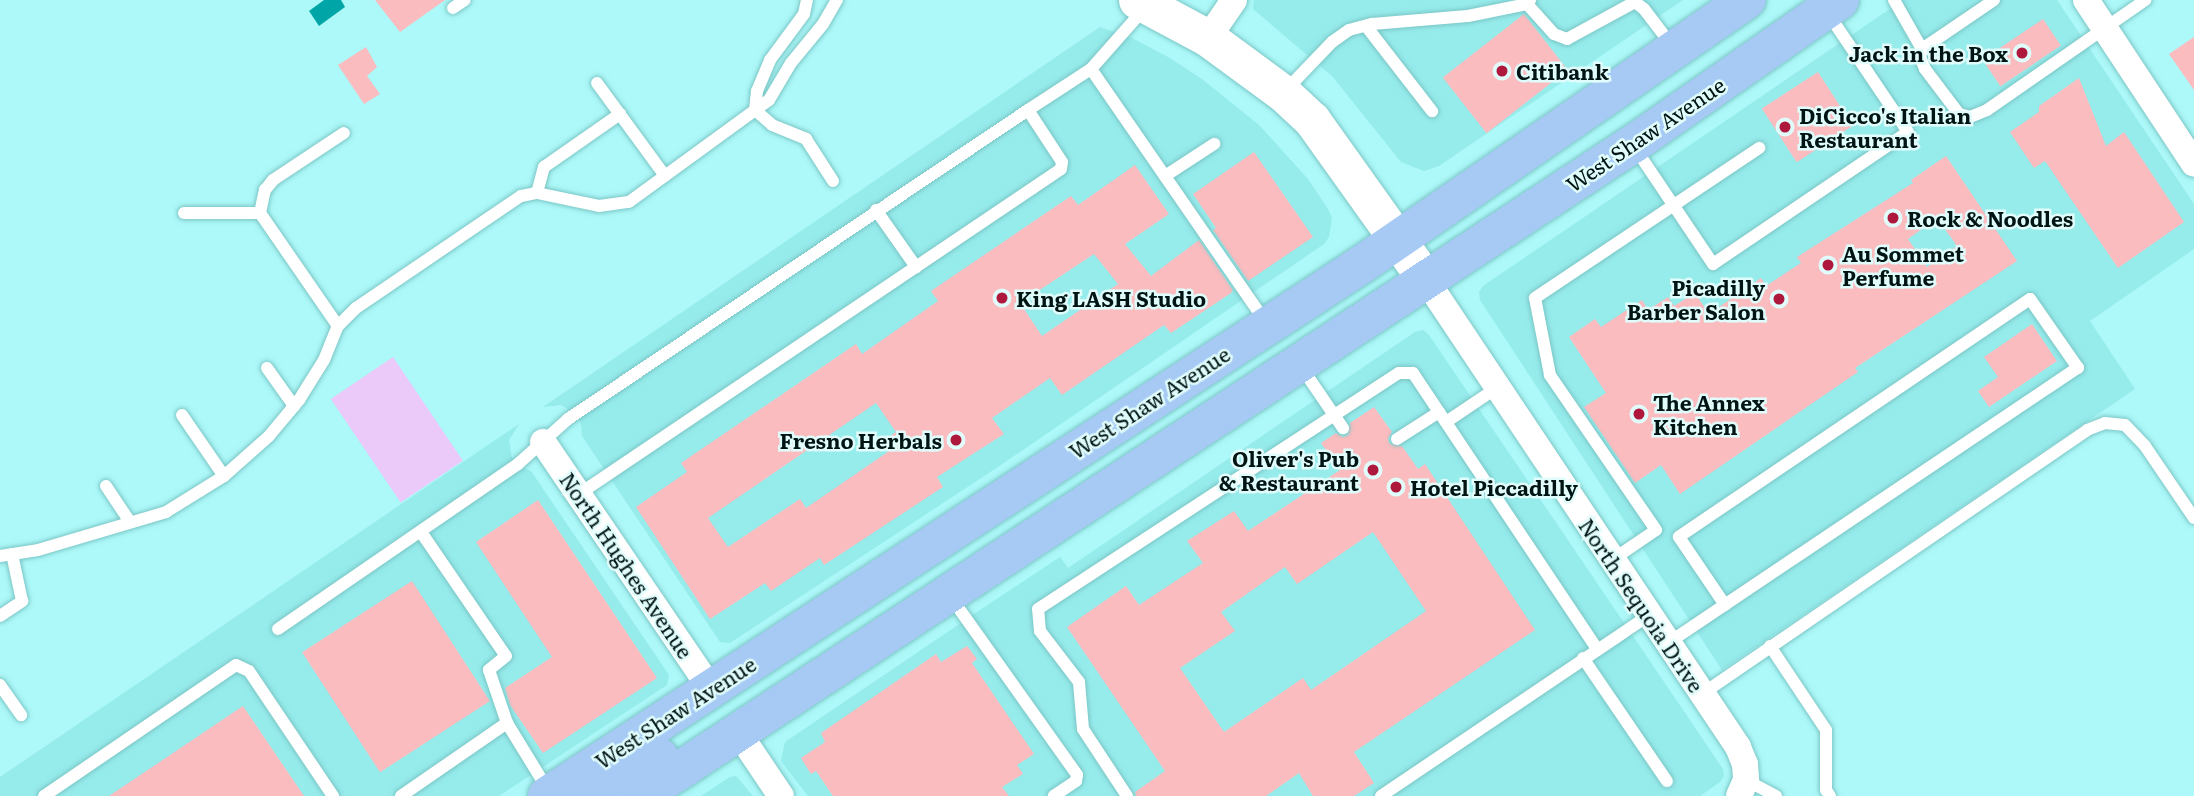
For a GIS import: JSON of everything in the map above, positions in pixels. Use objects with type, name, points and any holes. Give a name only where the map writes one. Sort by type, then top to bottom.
[{"type":"main road","name":"West Shaw Avenue","points":[[549,795],[999,498],[1268,325],[1412,259],[1633,144],[1833,5]]},
{"type":"main road","name":"West Shaw Avenue","points":[[640,796],[1300,365],[1412,259],[1727,9]]},
{"type":"main road","points":[[738,732],[736,713],[745,694],[906,587],[999,498]]},
{"type":"main road","points":[[600,796],[705,727],[717,711],[711,689]]},
{"type":"street","points":[[1208,38],[1234,0]]},
{"type":"street","points":[[2087,0],[2194,164]]},
{"type":"street","points":[[1142,2],[1208,38],[1283,93],[1326,136],[1412,259]]},
{"type":"street","name":"North Sequoia Drive","points":[[1412,259],[1738,747],[1745,764],[1743,788]]},
{"type":"street","name":"North Hughes Avenue","points":[[543,442],[711,689]]},
{"type":"street","points":[[738,732],[781,796]]},
{"type":"lane","points":[[453,8],[465,0]]},
{"type":"lane","points":[[755,110],[757,91],[770,60],[804,14],[807,0]]},
{"type":"lane","points":[[0,616],[22,601],[6,555],[166,512],[224,476],[269,436],[294,406],[324,360],[338,326],[356,308],[521,196],[537,193],[599,205],[629,202],[769,100],[791,63],[823,24],[837,0]]},
{"type":"lane","points":[[1894,0],[1922,49]]},
{"type":"lane","points":[[1994,0],[1922,49],[1920,57],[1925,69],[1959,114],[1970,117],[1987,110],[2145,0]]},
{"type":"lane","points":[[1283,93],[1332,42],[1349,30],[1468,16],[1529,2],[1555,34],[1567,38],[1636,1],[1675,50]]},
{"type":"lane","points":[[278,629],[518,464],[568,419],[876,210],[1091,69],[1142,2]]},
{"type":"lane","points":[[1633,144],[1713,264],[1908,132],[1833,5]]},
{"type":"lane","points":[[1366,26],[1432,111]]},
{"type":"lane","points":[[1091,69],[1268,325]]},
{"type":"lane","points":[[597,83],[665,176]]},
{"type":"lane","points":[[755,110],[772,125],[806,139],[834,181]]},
{"type":"lane","points":[[579,494],[1061,169],[1062,162],[1028,110]]},
{"type":"lane","points":[[537,193],[544,167],[620,114]]},
{"type":"lane","points":[[338,326],[260,213],[265,190],[273,180],[344,133]]},
{"type":"lane","points":[[1165,176],[1214,144]]},
{"type":"lane","points":[[1725,605],[1679,537],[1656,530],[1550,374],[1535,299],[1759,148]]},
{"type":"lane","points":[[876,210],[916,267]]},
{"type":"lane","points":[[184,213],[260,213]]},
{"type":"lane","points":[[1668,643],[2078,368],[2031,299],[1679,537]]},
{"type":"lane","points":[[1300,365],[1343,428]]},
{"type":"lane","points":[[267,368],[294,406]]},
{"type":"lane","points":[[1127,796],[1083,729],[1079,682],[1040,631],[1038,609],[1399,373],[1413,373],[1597,649]]},
{"type":"lane","points":[[1396,439],[1497,387]]},
{"type":"lane","points":[[182,415],[224,476]]},
{"type":"lane","points":[[1702,694],[2087,430],[2105,423],[2125,425],[2145,446],[2194,518]]},
{"type":"lane","points":[[106,486],[130,522]]},
{"type":"lane","points":[[1612,560],[1656,530]]},
{"type":"lane","points":[[421,532],[506,656],[488,670],[507,723],[549,795]]},
{"type":"lane","points":[[950,596],[1077,775],[1076,781],[1054,796]]},
{"type":"lane","points":[[1381,796],[1649,615]]},
{"type":"lane","points":[[1770,646],[1826,730],[1826,790],[1830,796]]},
{"type":"lane","points":[[1583,658],[1667,781]]},
{"type":"lane","points":[[44,796],[236,665],[249,671],[333,796]]},
{"type":"lane","points":[[0,685],[21,715]]},
{"type":"lane","points":[[401,796],[507,723]]},
{"type":"lane","points":[[1743,788],[1776,796]]},
{"type":"shaded area","points":[[324,0],[341,0],[345,7],[319,26],[309,11]]},
{"type":"shaded area","points":[[1254,0],[1683,0],[1439,166],[1424,171],[1401,162],[1332,76],[1253,9]]},
{"type":"shaded area","points":[[1903,0],[2057,0],[2194,204],[2194,249],[2090,321],[2135,389],[1722,670],[1480,300],[1479,292],[1483,286]]},
{"type":"shaded area","points":[[1100,27],[1132,38],[1168,57],[1202,79],[1259,125],[1308,179],[1328,209],[1332,218],[1329,237],[1324,244],[998,467],[730,643],[720,642],[582,436],[581,424],[576,414],[561,405],[543,407]]},
{"type":"shaded area","points":[[1423,330],[1429,335],[1723,769],[1724,776],[1720,782],[1700,796],[808,796],[781,761],[785,742],[986,606],[1060,557],[1068,568],[1415,332]]},
{"type":"shaded area","points":[[393,357],[463,461],[401,503],[331,399]]},
{"type":"shaded area","points":[[519,424],[509,440],[512,458],[531,471],[669,675],[667,685],[499,796],[0,796],[0,777]]},
{"type":"shaded area","points":[[736,776],[753,796],[701,796],[730,777]]},
{"type":"building","points":[[375,0],[445,0],[400,32]]},
{"type":"building","name":"Citibank","points":[[1524,14],[1568,70],[1487,133],[1443,77]]},
{"type":"building","name":"Jack in the Box","points":[[2043,19],[2061,46],[2000,86],[1982,60]]},
{"type":"building","points":[[2194,37],[2194,90],[2169,54]]},
{"type":"building","points":[[366,47],[377,67],[367,76],[380,94],[364,104],[338,65]]},
{"type":"building","points":[[1818,72],[1853,126],[1797,162],[1762,108]]},
{"type":"building","points":[[2079,78],[2106,146],[2124,132],[2184,222],[2118,268],[2045,161],[2034,168],[2010,132],[2039,112],[2039,106]]},
{"type":"building","points":[[1254,152],[1313,237],[1248,281],[1213,230],[1216,228],[1193,194]]},
{"type":"building","points":[[1946,156],[2017,261],[1855,368],[1858,372],[1680,494],[1661,465],[1635,483],[1584,407],[1606,393],[1569,337],[1595,319],[1601,327],[1642,300],[1648,310],[1668,297],[1674,306],[1695,293],[1709,314],[1761,278],[1766,286],[1801,263],[1797,257],[1913,183],[1911,180]],"holes":[[[1937,218],[1957,246],[1927,267],[1908,239]]]},
{"type":"building","points":[[1135,165],[1169,214],[1125,244],[1151,276],[1199,240],[1233,290],[1171,333],[1164,325],[1062,395],[1050,378],[992,418],[1004,434],[937,477],[943,487],[824,565],[820,558],[771,591],[765,583],[710,619],[636,507],[687,472],[681,463],[856,344],[862,354],[938,301],[931,291],[1071,196],[1078,205]],"holes":[[[1094,254],[1118,284],[1042,336],[1020,303]],[[876,403],[896,432],[889,437],[895,447],[806,508],[800,499],[728,547],[708,518]]]},
{"type":"building","points":[[2032,324],[2057,361],[1989,407],[1978,391],[1998,377],[1984,357]]},
{"type":"building","points":[[1374,407],[1392,432],[1388,439],[1390,444],[1402,446],[1418,469],[1425,464],[1535,630],[1354,752],[1374,783],[1354,796],[1313,796],[1299,773],[1266,796],[1136,796],[1135,792],[1165,771],[1067,627],[1126,586],[1139,605],[1203,563],[1187,541],[1234,511],[1248,531],[1340,470],[1321,443],[1336,433],[1343,437],[1348,435],[1350,423]],"holes":[[[1373,532],[1426,611],[1311,690],[1303,678],[1224,732],[1180,668],[1235,631],[1221,612],[1285,567],[1297,584]]]},
{"type":"building","points":[[538,500],[657,678],[543,753],[510,705],[505,688],[552,657],[476,542]]},
{"type":"building","points":[[412,581],[490,701],[380,772],[302,652]]},
{"type":"building","points":[[967,646],[977,659],[972,663],[1034,754],[1017,765],[1023,774],[1002,787],[1009,796],[833,796],[816,771],[811,774],[801,758],[825,742],[821,733],[936,654],[941,662]]},
{"type":"building","points":[[243,706],[304,796],[109,796]]},
{"type":"place","name":"Jack in the Box","points":[[2022,53]]},
{"type":"place","name":"Citibank","points":[[1502,71]]},
{"type":"place","name":"DiCicco's Italian Restaurant","points":[[1785,127]]},
{"type":"place","name":"Rock & Noodles","points":[[1893,218]]},
{"type":"place","name":"Au Sommet Perfume","points":[[1828,265]]},
{"type":"place","name":"King LASH Studio","points":[[1002,298]]},
{"type":"place","name":"Picadilly Barber Salon","points":[[1779,299]]},
{"type":"place","name":"The Annex Kitchen","points":[[1639,414]]},
{"type":"place","name":"Fresno Herbals","points":[[956,440]]},
{"type":"place","name":"Oliver's Pub & Restaurant","points":[[1373,470]]},
{"type":"place","name":"Hotel Piccadilly","points":[[1396,487]]}]
